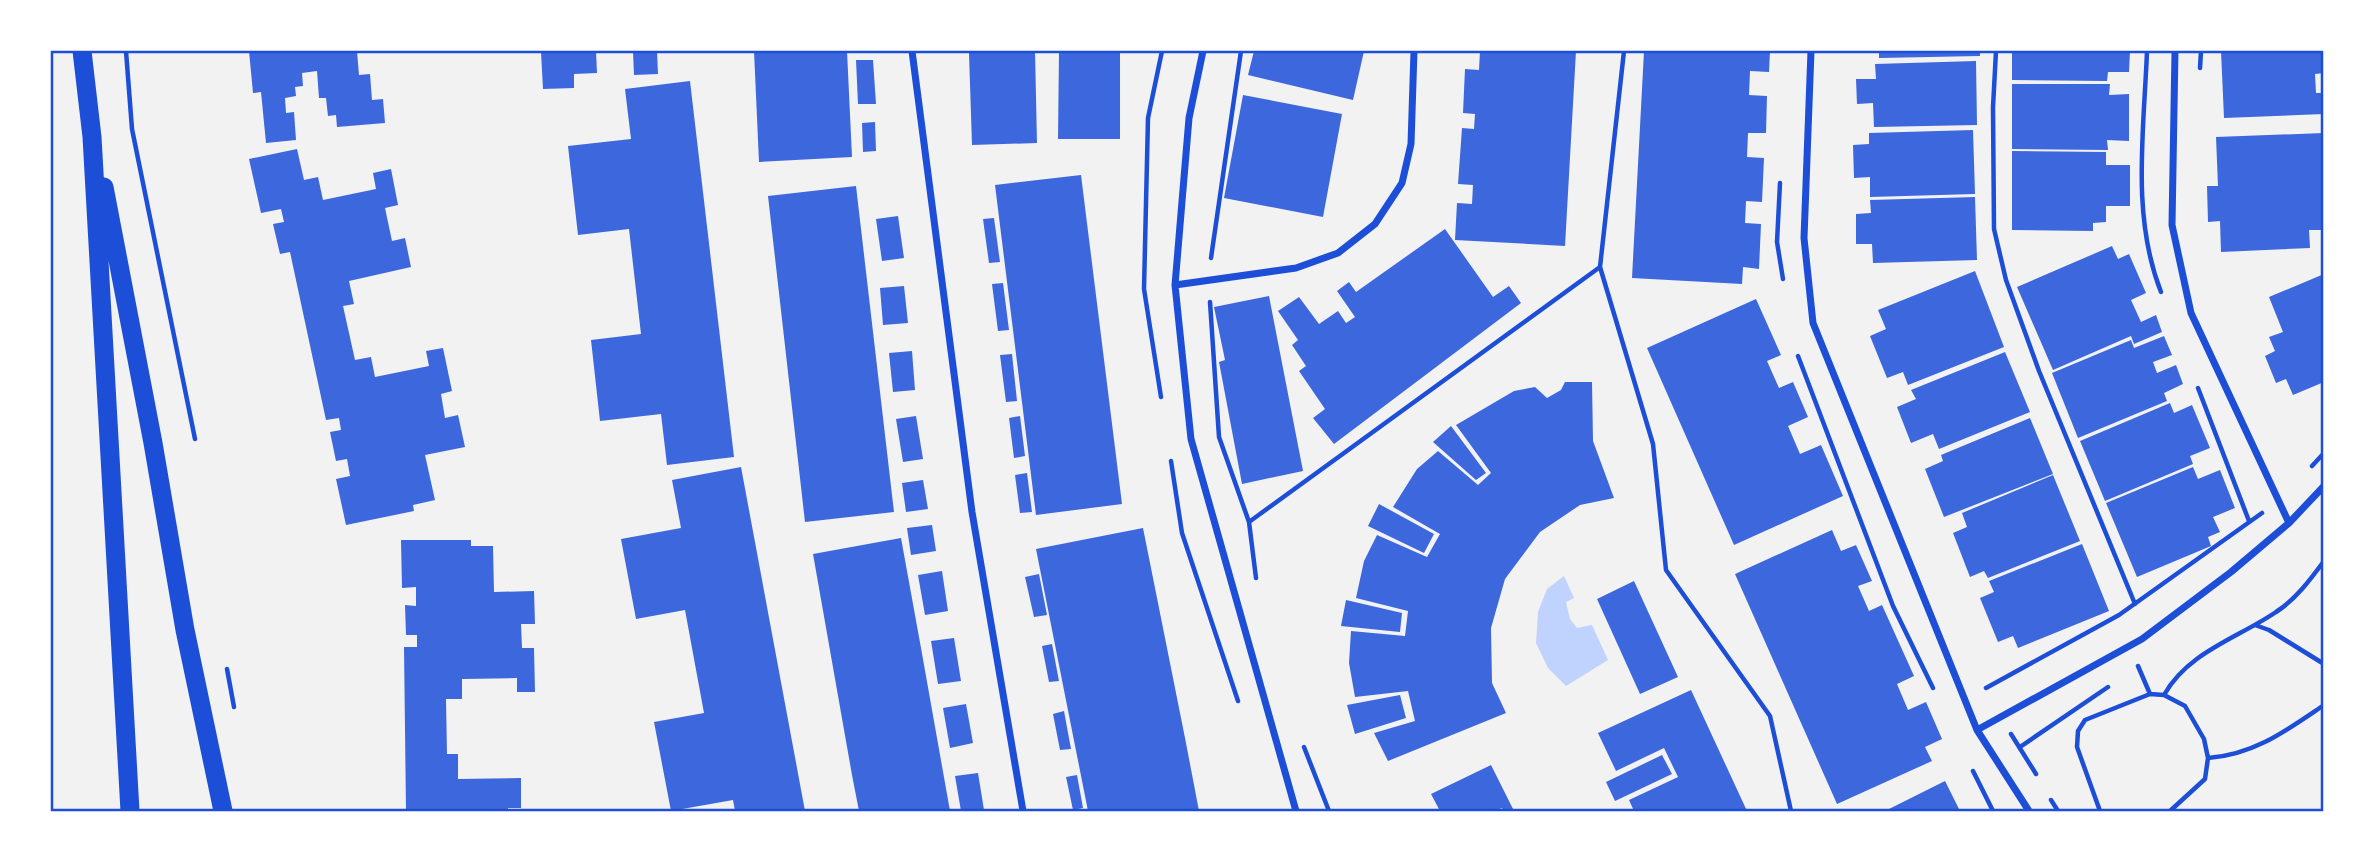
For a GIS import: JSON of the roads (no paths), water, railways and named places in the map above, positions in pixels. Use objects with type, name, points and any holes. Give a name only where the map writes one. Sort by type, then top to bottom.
[{"type":"highway","points":[[82,51],[92,137],[130,811]]},
{"type":"highway","points":[[92,137],[110,210],[185,631],[223,811]]},
{"type":"street","points":[[912,51],[972,512],[1023,811]]},
{"type":"street","points":[[1203,51],[1189,118],[1175,285],[1191,439],[1296,811]]},
{"type":"street","points":[[1175,285],[1296,268],[1338,253],[1375,224],[1402,183],[1411,144],[1414,51]]},
{"type":"street","points":[[1811,51],[1804,238],[1813,323],[1977,730],[2029,811]]},
{"type":"street","points":[[2175,51],[2172,225],[2191,313],[2289,523]]},
{"type":"street","points":[[1977,730],[2143,639],[2231,572],[2289,523],[2324,486]]},
{"type":"water","points":[[1564,576],[1574,598],[1566,602],[1570,619],[1577,628],[1592,625],[1608,660],[1566,686],[1548,668],[1536,643],[1538,612],[1547,589]]}]
